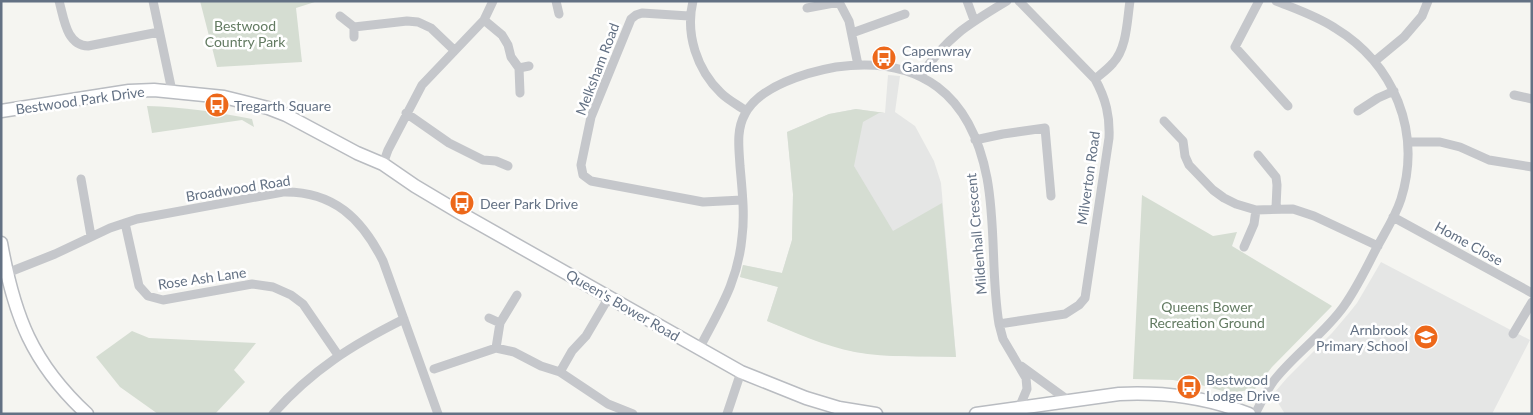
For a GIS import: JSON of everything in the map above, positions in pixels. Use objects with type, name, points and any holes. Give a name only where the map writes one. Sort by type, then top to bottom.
[{"type":"street","points":[[59,1],[72,40],[82,46],[159,32]]},
{"type":"street","points":[[153,1],[172,91]]},
{"type":"street","points":[[383,164],[406,113],[422,85],[484,20],[493,1]]},
{"type":"street","points":[[556,1],[559,14]]},
{"type":"street","points":[[692,1],[689,16],[692,42],[696,55],[706,75],[721,94],[746,111],[741,122],[739,135],[742,236],[736,271],[726,297],[699,349]]},
{"type":"street","points":[[967,1],[974,20]]},
{"type":"street","points":[[921,76],[946,43],[974,20],[1007,1]]},
{"type":"street","name":"Milverton Road","points":[[998,324],[1065,314],[1079,305],[1084,298],[1109,138],[1107,107],[1095,79],[1019,1]]},
{"type":"street","points":[[1095,79],[1119,55],[1130,1]]},
{"type":"street","points":[[1259,1],[1235,47],[1288,106]]},
{"type":"street","points":[[1255,414],[1276,378],[1334,319],[1344,306],[1378,246],[1401,200],[1408,160],[1408,142],[1404,119],[1394,91],[1375,61],[1336,28],[1322,20],[1276,1]]},
{"type":"street","points":[[1375,61],[1404,37],[1422,16],[1428,1]]},
{"type":"street","points":[[807,8],[840,2],[849,21],[858,65]]},
{"type":"street","points":[[891,8],[894,18]]},
{"type":"street","name":"Melksham Road","points":[[689,16],[642,13],[636,14],[631,19],[591,117],[581,165],[584,175],[591,181],[702,202],[742,200]]},
{"type":"street","points":[[852,32],[906,14]]},
{"type":"street","points":[[340,16],[354,27],[407,20],[418,22],[431,28],[454,50]]},
{"type":"street","points":[[484,20],[502,35],[508,45],[511,57],[519,68],[520,93]]},
{"type":"street","points":[[354,27],[354,37]]},
{"type":"street","name":"Mildenhall Crescent","points":[[746,111],[757,98],[786,82],[823,69],[858,65],[893,67],[921,76],[954,102],[963,115],[975,140],[984,165],[989,192],[998,324],[1003,339],[1019,364],[1028,384],[1019,408]]},
{"type":"street","points":[[519,68],[529,66]]},
{"type":"street","name":"Bestwood Park Drive","points":[[1,112],[129,91],[172,91],[224,97],[268,108],[383,164]]},
{"type":"street","points":[[1358,111],[1378,98],[1394,91]]},
{"type":"street","points":[[1514,95],[1532,99]]},
{"type":"street","points":[[406,113],[450,143],[483,160],[496,161],[508,166]]},
{"type":"street","points":[[1164,121],[1183,141],[1185,156],[1190,165],[1213,190],[1236,204],[1256,210],[1292,209],[1314,216],[1378,246]]},
{"type":"street","points":[[975,140],[1044,128],[1051,196]]},
{"type":"street","points":[[1408,142],[1440,142],[1489,160],[1532,167]]},
{"type":"street","points":[[496,161],[497,151]]},
{"type":"street","points":[[1258,155],[1276,177],[1276,208]]},
{"type":"street","name":"Queen's Bower Road","points":[[383,164],[415,186],[742,372],[806,398],[840,408],[876,414]]},
{"type":"street","points":[[81,179],[91,236]]},
{"type":"street","points":[[72,191],[82,189]]},
{"type":"street","name":"Broadwood Road","points":[[6,273],[54,254],[91,236],[125,223],[148,217],[283,192],[294,191],[314,195],[344,209],[353,216],[369,235],[383,261],[438,414]]},
{"type":"street","points":[[1244,247],[1254,224],[1256,210]]},
{"type":"street","name":"Home Close","points":[[1393,217],[1532,293]]},
{"type":"street","name":"Rose Ash Lane","points":[[125,223],[139,286],[148,296],[163,300],[252,284],[273,287],[291,295],[303,304],[338,355]]},
{"type":"street","points":[[1,243],[6,273],[16,310],[30,341],[59,384],[87,414]]},
{"type":"street","points":[[496,348],[500,323],[517,295]]},
{"type":"street","points":[[560,372],[572,351],[586,336],[609,297]]},
{"type":"street","points":[[1513,334],[1532,302]]},
{"type":"street","points":[[489,318],[500,323]]},
{"type":"street","points":[[273,414],[297,390],[338,355],[404,319]]},
{"type":"street","points":[[434,369],[496,348],[514,352],[541,366],[560,372],[608,404],[633,414]]},
{"type":"street","name":"Mildenhall Crescent","points":[[1019,364],[1070,401]]},
{"type":"street","points":[[727,414],[742,372]]},
{"type":"street","points":[[976,414],[1119,394],[1165,394],[1215,402],[1249,414]]},
{"type":"shaded area","points":[[888,75],[900,76],[895,112],[915,126],[934,161],[941,183],[956,357],[892,356],[855,352],[817,341],[767,321],[778,287],[740,277],[743,265],[782,273],[792,240],[793,194],[787,132],[829,114],[856,109],[885,113]]},
{"type":"shaded area","name":"Arnbrook Primary School","points":[[1381,262],[1530,340],[1492,414],[1285,414],[1275,398],[1275,392],[1349,313]]},
{"type":"green space","name":"Bestwood Country Park","points":[[200,1],[318,1],[296,8],[302,62],[217,67]]},
{"type":"green space","points":[[147,106],[200,110],[252,119],[254,127],[242,120],[152,133]]},
{"type":"green space","points":[[856,109],[885,113],[879,113],[863,122],[854,166],[893,231],[942,203],[956,357],[867,354],[810,339],[767,321],[778,287],[740,277],[743,265],[782,273],[792,240],[793,194],[787,132],[829,114]]},
{"type":"green space","name":"Queens Bower Recreation Ground","points":[[1142,195],[1213,236],[1237,232],[1232,246],[1332,306],[1272,367],[1255,389],[1230,393],[1173,380],[1133,379]]},
{"type":"green space","points":[[132,331],[149,338],[256,343],[234,370],[245,382],[215,414],[158,414],[120,387],[96,357]]},
{"type":"place","name":"Capenwray Gardens","points":[[884,58]]},
{"type":"place","name":"Tregarth Square","points":[[217,105]]},
{"type":"place","name":"Deer Park Drive","points":[[462,203]]},
{"type":"place","name":"Arnbrook Primary School","points":[[1426,337]]},
{"type":"place","name":"Bestwood Lodge Drive","points":[[1189,387]]}]
